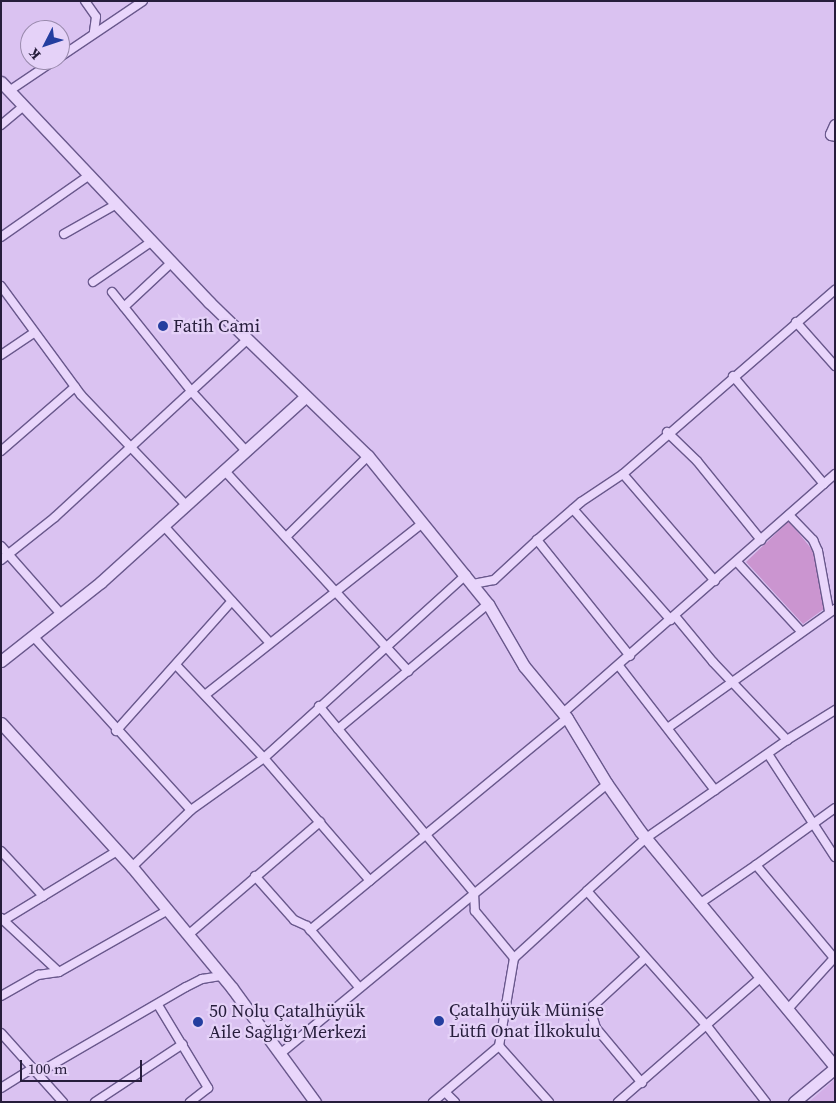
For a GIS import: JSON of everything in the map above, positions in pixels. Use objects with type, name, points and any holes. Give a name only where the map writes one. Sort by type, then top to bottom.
[{"type":"street","points":[[85,1],[96,17],[94,32]]},
{"type":"street","points":[[70,50],[143,1]]},
{"type":"street","points":[[36,70],[5,86],[171,263],[305,397],[368,456],[488,604],[524,666],[565,715],[607,784],[646,838],[835,1067],[794,1102]]},
{"type":"street","points":[[1,125],[24,106]]},
{"type":"street","points":[[835,124],[831,134],[835,135]]},
{"type":"street","points":[[1,237],[88,176]]},
{"type":"street","points":[[64,234],[115,205]]},
{"type":"street","points":[[93,282],[151,242]]},
{"type":"street","points":[[124,307],[171,263]]},
{"type":"street","points":[[1,286],[75,387],[131,449],[186,505]]},
{"type":"street","points":[[132,867],[191,810],[264,758],[386,644],[469,580],[494,580],[573,509],[623,474],[667,432],[835,290]]},
{"type":"street","points":[[112,292],[192,392],[246,450]]},
{"type":"street","points":[[796,322],[835,366]]},
{"type":"street","points":[[1,355],[34,333]]},
{"type":"street","points":[[1,560],[131,449],[247,340]]},
{"type":"street","points":[[733,376],[824,484]]},
{"type":"street","points":[[1,451],[75,387]]},
{"type":"street","points":[[1,661],[61,614],[186,505],[305,397]]},
{"type":"street","points":[[667,432],[697,461],[761,540]]},
{"type":"street","points":[[286,537],[368,456]]},
{"type":"street","points":[[224,470],[386,644],[408,671]]},
{"type":"street","points":[[623,474],[715,581]]},
{"type":"street","points":[[310,930],[426,835],[565,715],[835,474]]},
{"type":"street","points":[[573,509],[787,740]]},
{"type":"street","points":[[669,727],[731,681],[749,672],[801,631],[832,610],[818,551],[813,540],[789,515]]},
{"type":"street","points":[[206,695],[335,590],[423,523]]},
{"type":"street","points":[[163,525],[270,643]]},
{"type":"street","points":[[537,540],[630,656]]},
{"type":"street","points":[[1,546],[61,614]]},
{"type":"street","points":[[737,562],[801,631]]},
{"type":"street","points":[[116,731],[232,602]]},
{"type":"street","points":[[338,729],[488,604]]},
{"type":"street","points":[[33,636],[116,731],[191,810]]},
{"type":"street","points":[[176,665],[264,758],[370,881]]},
{"type":"street","points":[[619,666],[669,727],[715,790]]},
{"type":"street","points":[[319,706],[474,893],[475,911],[514,958]]},
{"type":"street","points":[[433,1102],[499,1046],[514,958],[646,838],[787,740],[835,710]]},
{"type":"street","points":[[1,723],[117,850],[188,934],[281,1053],[314,1101]]},
{"type":"street","points":[[768,754],[835,857]]},
{"type":"street","points":[[281,1053],[358,987],[607,784]]},
{"type":"street","points":[[699,904],[835,808]]},
{"type":"street","points":[[188,934],[320,822]]},
{"type":"street","points":[[59,972],[2,919],[117,850]]},
{"type":"street","points":[[1,851],[43,896]]},
{"type":"street","points":[[756,864],[834,958],[787,1010]]},
{"type":"street","points":[[255,876],[294,920],[310,930],[358,987]]},
{"type":"street","points":[[586,891],[644,959],[707,1026],[766,1102]]},
{"type":"street","points":[[1,996],[38,975],[59,972],[168,910]]},
{"type":"street","points":[[642,1083],[596,1028],[593,1018],[593,1006],[644,959]]},
{"type":"street","points":[[1,1088],[158,1005],[202,979],[222,976]]},
{"type":"street","points":[[618,1102],[760,978]]},
{"type":"street","points":[[158,1005],[208,1088],[190,1102]]},
{"type":"street","points":[[1,1032],[64,1102]]},
{"type":"street","points":[[95,1102],[183,1044]]},
{"type":"street","points":[[499,1046],[548,1102]]},
{"type":"street","points":[[445,1092],[455,1102]]},
{"type":"shaded area","points":[[789,521],[814,552],[824,609],[803,624],[746,562]]},
{"type":"shaded area","points":[[835,1079],[835,1102],[809,1102]]},
{"type":"place","name":"Fatih Cami","points":[[163,326]]},
{"type":"place","name":"Çatalhüyük Münise Lütfi Onat İlkokulu","points":[[439,1021]]},
{"type":"place","name":"50 Nolu Çatalhüyük Aile Sağlığı Merkezi","points":[[198,1022]]}]
